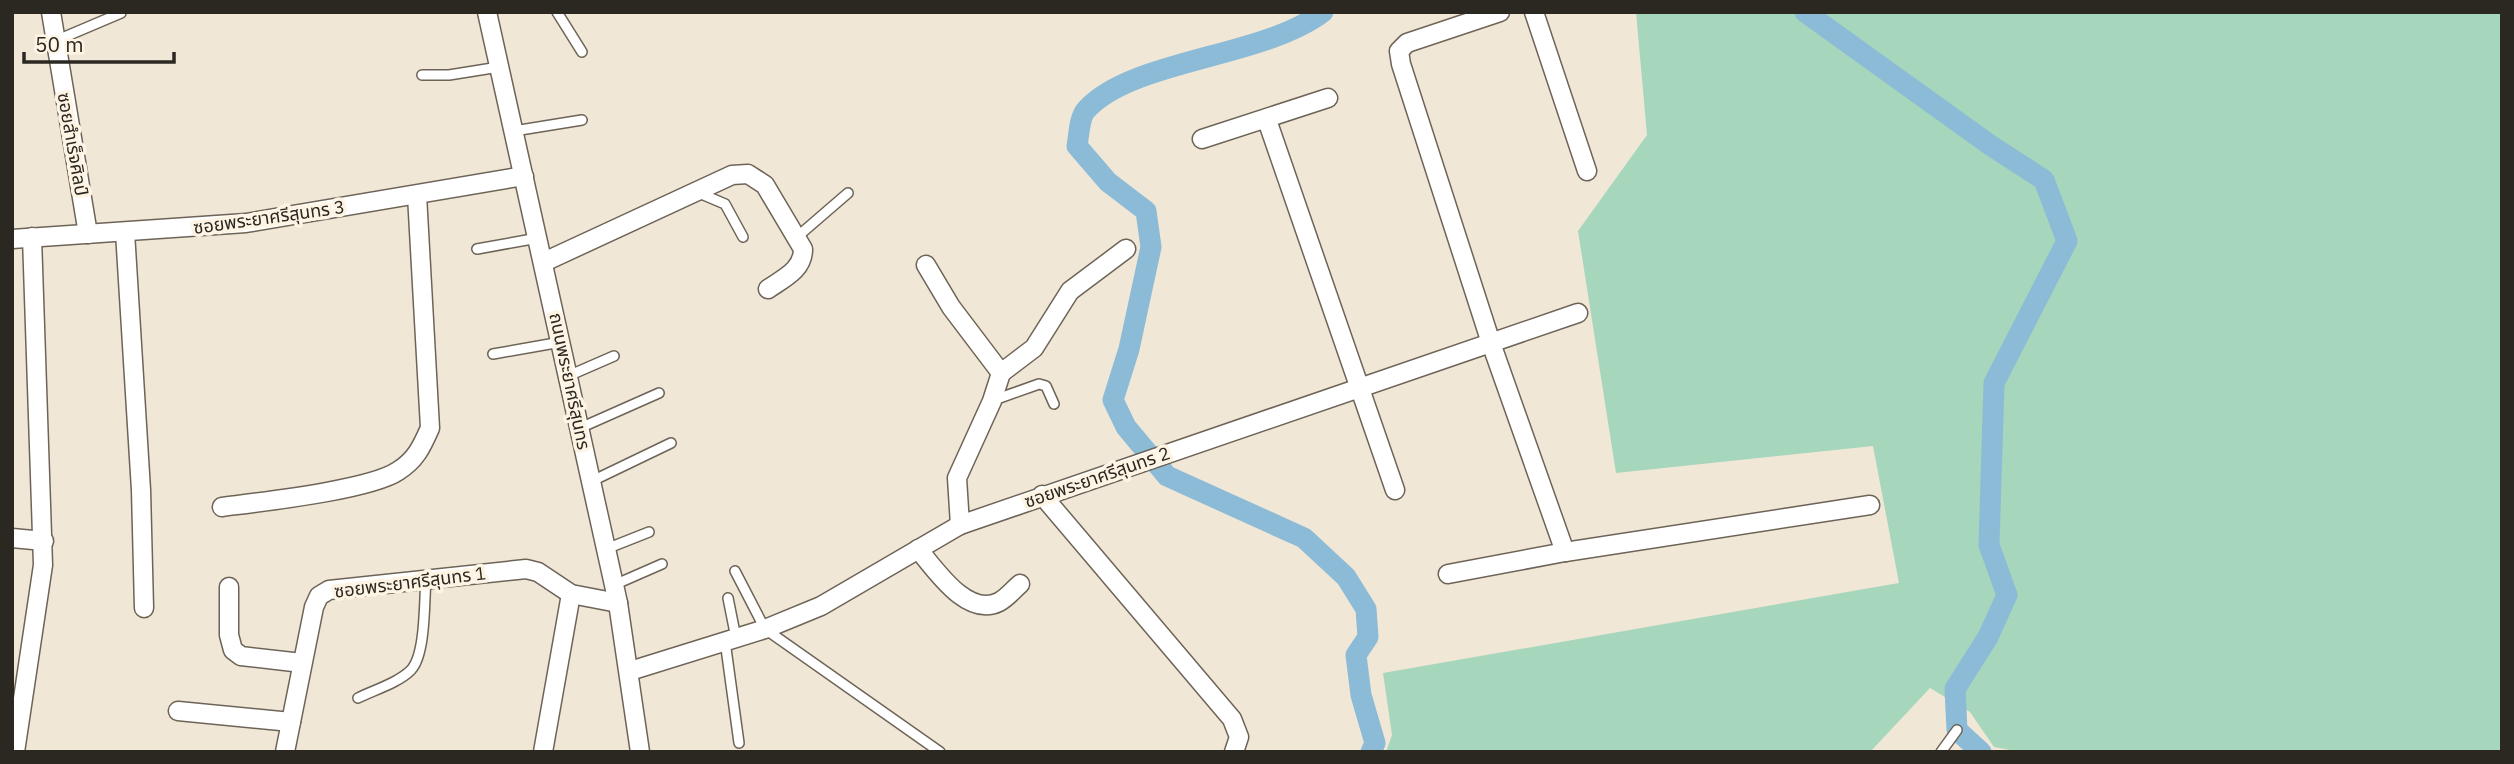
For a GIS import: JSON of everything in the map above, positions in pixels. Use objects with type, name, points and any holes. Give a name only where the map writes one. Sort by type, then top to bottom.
[{"type":"street","name":"ซอยสำเร็จศิลป์","points":[[51,12],[89,234]]},
{"type":"street","name":"ถนนพระยาศรีสุนทร","points":[[487,12],[618,603],[640,752]]},
{"type":"street","points":[[1500,12],[1407,43],[1399,51],[1401,65],[1491,343],[1565,552]]},
{"type":"street","points":[[1534,12],[1587,171]]},
{"type":"street","points":[[1202,139],[1328,98]]},
{"type":"street","points":[[1266,120],[1395,490]]},
{"type":"street","points":[[544,262],[732,175],[748,174],[765,185],[803,248],[803,259],[798,268],[768,289]]},
{"type":"street","name":"ซอยพระยาศรีสุนทร 3","points":[[12,239],[246,223],[524,176]]},
{"type":"street","points":[[222,507],[368,483],[398,472],[420,452],[430,428],[418,195]]},
{"type":"street","points":[[125,232],[138,419],[144,608]]},
{"type":"street","points":[[15,752],[41,593],[44,541],[32,237]]},
{"type":"street","points":[[960,525],[957,478],[992,401],[1001,373],[1034,348],[1070,291],[1126,249]]},
{"type":"street","points":[[926,265],[951,307],[1001,373]]},
{"type":"street","name":"ซอยพระยาศรีสุนทร 2","points":[[630,671],[765,629],[821,606],[960,525],[1578,313]]},
{"type":"street","points":[[1042,495],[1232,719],[1239,737],[1234,752]]},
{"type":"street","points":[[1448,573],[1565,552],[1871,505]]},
{"type":"street","points":[[12,538],[44,541]]},
{"type":"street","points":[[918,549],[951,587],[972,602],[988,606],[1000,602],[1020,584]]},
{"type":"street","name":"ซอยพระยาศรีสุนทร 1","points":[[285,752],[318,596],[329,590],[526,569],[537,572],[571,594],[618,603]]},
{"type":"street","points":[[229,587],[229,635],[233,650],[241,656],[302,663]]},
{"type":"street","points":[[543,752],[571,594]]},
{"type":"street","points":[[178,711],[291,722]]},
{"type":"lane","points":[[55,41],[121,12]]},
{"type":"lane","points":[[557,12],[582,52]]},
{"type":"lane","points":[[422,75],[449,75],[499,67]]},
{"type":"lane","points":[[514,131],[582,120]]},
{"type":"lane","points":[[694,192],[725,204],[743,237]]},
{"type":"lane","points":[[797,237],[848,193]]},
{"type":"lane","points":[[477,249],[538,238]]},
{"type":"lane","points":[[493,354],[561,342]]},
{"type":"lane","points":[[568,376],[614,356]]},
{"type":"lane","points":[[992,401],[1040,384],[1046,386],[1054,404]]},
{"type":"lane","points":[[580,428],[659,393]]},
{"type":"lane","points":[[592,481],[671,443]]},
{"type":"lane","points":[[606,549],[649,532]]},
{"type":"lane","points":[[614,585],[662,564]]},
{"type":"lane","points":[[735,571],[765,629],[940,752]]},
{"type":"lane","points":[[358,698],[403,676],[413,668],[419,652],[426,579]]},
{"type":"lane","points":[[728,598],[739,743]]},
{"type":"lane","points":[[1941,752],[1957,730]]},
{"type":"green space","points":[[1636,12],[2502,12],[2502,752],[2021,752],[1994,747],[1970,712],[1930,688],[1870,752],[1386,752],[1392,735],[1383,673],[1899,583],[1873,446],[1616,473],[1578,231],[1647,135]]},
{"type":"waterway","points":[[1323,12],[1267,40],[1165,69],[1107,93],[1084,113],[1077,146],[1108,182],[1146,211],[1151,247],[1129,349],[1113,400],[1126,427],[1167,476],[1304,538],[1346,577],[1366,609],[1368,637],[1356,655],[1361,695],[1375,743],[1371,752]]},
{"type":"waterway","points":[[1805,12],[1990,145],[2044,180],[2067,241],[1994,383],[1989,545],[2007,595],[1988,637],[1955,689],[1957,730],[1981,752]]}]
